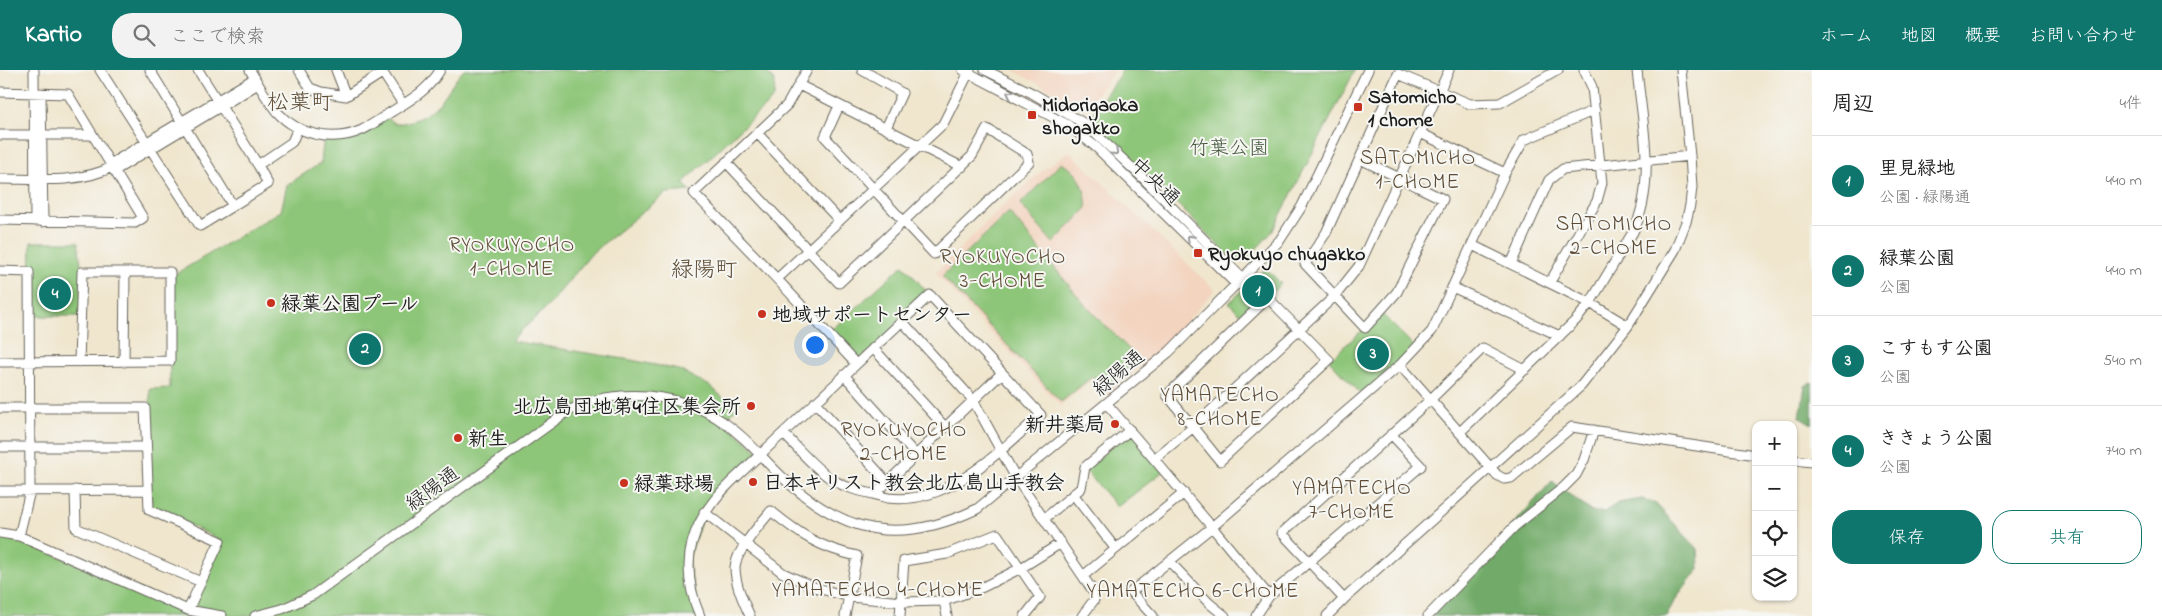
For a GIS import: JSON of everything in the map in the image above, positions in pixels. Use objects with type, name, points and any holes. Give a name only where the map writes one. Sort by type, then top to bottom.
[{"type":"street","points":[[34,70],[38,93],[39,221]]},
{"type":"street","points":[[100,70],[200,226],[268,184],[198,70]]},
{"type":"street","points":[[150,70],[233,206]]},
{"type":"street","points":[[299,70],[310,88],[320,92],[346,96],[382,72],[403,104]]},
{"type":"street","points":[[336,70],[346,96]]},
{"type":"street","points":[[0,179],[39,179],[90,175],[112,167],[218,104],[254,77],[277,112],[298,128],[324,136],[349,135],[362,130],[429,86],[440,70]]},
{"type":"street","points":[[807,70],[787,105],[694,193],[856,364]]},
{"type":"street","points":[[862,70],[902,93],[886,128]]},
{"type":"street","name":"中央通","points":[[985,70],[1032,92],[1085,124],[1144,179],[1240,282]]},
{"type":"street","name":"緑陽通","points":[[255,616],[282,609],[314,595],[568,411],[594,400],[622,396],[640,396],[687,404],[723,422],[760,454],[779,474],[821,509],[846,521],[888,531],[923,529],[950,522],[977,509],[1169,352],[1280,240],[1302,206],[1368,70]]},
{"type":"street","points":[[1155,458],[1193,427],[1335,296],[1359,266],[1449,70]]},
{"type":"street","points":[[1360,159],[1443,199],[1398,292],[1365,328],[1305,264],[1326,233],[1398,74],[1470,104],[1500,103],[1558,70]]},
{"type":"street","points":[[1550,282],[1597,201],[1602,183],[1592,87],[1584,70]]},
{"type":"street","points":[[1460,432],[1560,336],[1590,303],[1638,222],[1645,192],[1646,160],[1636,70]]},
{"type":"street","points":[[1327,616],[1581,386],[1628,326],[1675,250],[1686,222],[1692,187],[1681,70]]},
{"type":"street","points":[[777,279],[943,124],[967,71]]},
{"type":"street","name":"中央通","points":[[967,71],[1068,125],[1096,147],[1240,282]]},
{"type":"street","points":[[800,85],[962,167]]},
{"type":"street","points":[[0,92],[68,94],[144,218],[135,223],[0,220]]},
{"type":"street","points":[[726,162],[839,283],[904,221],[962,167],[972,156],[987,130],[1027,154],[1029,162],[934,254],[904,221],[825,137],[839,106]]},
{"type":"street","points":[[1153,616],[1131,592],[1212,527],[1400,365],[1432,331],[1505,173],[1524,140],[1595,110]]},
{"type":"street","points":[[258,165],[292,142],[298,128]]},
{"type":"street","points":[[757,133],[839,220]]},
{"type":"street","points":[[1420,133],[1505,173]]},
{"type":"street","points":[[0,135],[92,135]]},
{"type":"street","points":[[1511,264],[1549,180],[1562,169],[1690,156]]},
{"type":"street","points":[[1472,245],[1550,282],[1628,326]]},
{"type":"street","points":[[0,271],[29,272],[30,491],[19,536]]},
{"type":"street","points":[[0,362],[30,362],[79,362],[124,362],[170,361],[170,272],[82,272],[79,362]]},
{"type":"street","points":[[124,362],[125,272]]},
{"type":"street","points":[[1452,287],[1560,336]]},
{"type":"street","points":[[700,616],[691,582],[688,561],[694,534],[704,512],[718,494],[930,295],[1041,415],[962,479],[940,490],[905,498],[887,498],[853,490],[833,480],[812,463],[783,433]]},
{"type":"street","points":[[1268,298],[1329,360],[1220,461],[1193,427],[1167,395],[1268,298]]},
{"type":"street","points":[[902,321],[973,400],[1016,478],[1095,594],[1094,600],[1082,616]]},
{"type":"street","points":[[873,348],[945,427]]},
{"type":"street","points":[[1344,599],[1282,533],[1431,399],[1483,348],[1525,370]]},
{"type":"street","points":[[1400,365],[1491,467],[1504,479],[1511,478],[1572,427],[1752,455]]},
{"type":"street","points":[[875,494],[1002,373]]},
{"type":"street","points":[[844,375],[916,454]]},
{"type":"street","points":[[815,402],[887,482]]},
{"type":"street","points":[[1107,404],[1184,492],[1268,596]]},
{"type":"street","points":[[0,408],[145,408],[149,510],[220,542],[188,610]]},
{"type":"street","points":[[1044,518],[1081,488],[1085,467],[1130,430]]},
{"type":"street","points":[[1428,616],[1514,526],[1564,487],[1576,475],[1584,460],[1594,430]]},
{"type":"street","points":[[1256,616],[1268,596],[1421,466],[1392,434]]},
{"type":"street","points":[[0,447],[146,447]]},
{"type":"street","points":[[1797,460],[1812,462]]},
{"type":"street","points":[[74,490],[76,528],[200,582]]},
{"type":"street","points":[[0,491],[147,490]]},
{"type":"street","points":[[1083,576],[1184,492]]},
{"type":"street","points":[[1073,494],[1115,548]]},
{"type":"street","points":[[750,616],[741,598],[735,566],[746,543],[771,511],[794,530],[815,543],[832,550],[857,556],[845,616]]},
{"type":"street","points":[[704,512],[783,572],[814,587],[850,597],[900,602],[944,601],[983,587],[1021,568],[1061,543]]},
{"type":"street","points":[[0,533],[19,536],[188,610],[222,616]]},
{"type":"street","points":[[900,616],[904,561],[947,554],[997,534],[1040,596],[1025,616]]},
{"type":"street","points":[[1169,561],[1209,604],[1225,616]]},
{"type":"street","points":[[944,601],[947,616]]},
{"type":"shaded area","points":[[1012,70],[1115,70],[1085,110]]},
{"type":"shaded area","points":[[1069,151],[1215,290],[1163,347],[1108,395],[1093,378],[1060,406],[935,273],[1003,206],[1043,170]]},
{"type":"green space","points":[[464,70],[765,70],[775,82],[774,98],[683,183],[691,191],[666,193],[593,252],[548,306],[512,339],[512,341],[631,360],[679,370],[710,386],[736,409],[724,421],[760,454],[704,512],[688,561],[700,616],[0,616],[0,533],[194,611],[197,599],[222,541],[151,506],[150,389],[170,388],[169,278],[281,211],[287,185],[321,163],[324,136],[349,135],[385,116],[395,124],[419,118],[436,107]]},
{"type":"green space","name":"竹葉公園","points":[[1123,70],[1355,70],[1272,232],[1245,261],[1233,260],[1150,177],[1087,121]]},
{"type":"green space","points":[[1061,163],[1073,171],[1081,181],[1087,208],[1053,243],[1020,204]]},
{"type":"green space","points":[[1009,212],[1085,305],[1137,357],[1107,391],[1093,376],[1061,402],[942,276]]},
{"type":"green space","points":[[31,242],[78,242],[82,272],[80,316],[29,316]]},
{"type":"green space","points":[[903,265],[930,295],[856,364],[828,333]]},
{"type":"green space","points":[[1266,268],[1281,284],[1244,318],[1229,303]]},
{"type":"green space","points":[[1380,312],[1417,349],[1363,396],[1329,360]]},
{"type":"green space","points":[[1812,382],[1812,424],[1800,417],[1805,386]]},
{"type":"green space","points":[[1130,430],[1165,470],[1117,507],[1085,470]]},
{"type":"green space","points":[[1552,481],[1592,512],[1604,512],[1618,503],[1642,499],[1654,502],[1698,549],[1699,569],[1675,600],[1666,616],[1432,616]]},
{"type":"place","name":"Satomicho 1 chome","points":[[1358,107]]},
{"type":"place","name":"Midorigaoka shogakko","points":[[1032,115]]},
{"type":"place","name":"Ryokuyo chugakko","points":[[1198,253]]},
{"type":"place","name":"里見緑地","points":[[1258,291]]},
{"type":"place","name":"ききょう公園","points":[[55,294]]},
{"type":"place","name":"緑葉公園プール","points":[[271,303]]},
{"type":"place","name":"地域サポートセンター","points":[[762,314]]},
{"type":"place","name":"緑葉公園","points":[[365,349]]},
{"type":"place","name":"こすもす公園","points":[[1373,354]]},
{"type":"place","name":"北広島団地第4住区集会所","points":[[751,406]]},
{"type":"place","name":"新井薬局","points":[[1115,424]]},
{"type":"place","name":"新生","points":[[458,438]]},
{"type":"place","name":"日本キリスト教会北広島山手教会","points":[[753,482]]},
{"type":"place","name":"緑葉球場","points":[[624,483]]},
{"type":"district","name":"松葉町","points":[[300,101]]},
{"type":"district","name":"SATOMICHO 1-CHOME","points":[[1418,169]]},
{"type":"district","name":"SATOMICHO 2-CHOME","points":[[1614,235]]},
{"type":"district","name":"RYOKUYOCHO 1-CHOME","points":[[512,256]]},
{"type":"district","name":"緑陽町","points":[[704,268]]},
{"type":"district","name":"RYOKUYOCHO 3-CHOME","points":[[1003,268]]},
{"type":"district","name":"YAMATECHO 8-CHOME","points":[[1220,406]]},
{"type":"district","name":"RYOKUYOCHO 2-CHOME","points":[[904,441]]},
{"type":"district","name":"YAMATECHO 7-CHOME","points":[[1352,499]]},
{"type":"district","name":"YAMATECHO 4-CHOME","points":[[878,589]]},
{"type":"district","name":"YAMATECHO 6-CHOME","points":[[1193,590]]}]
